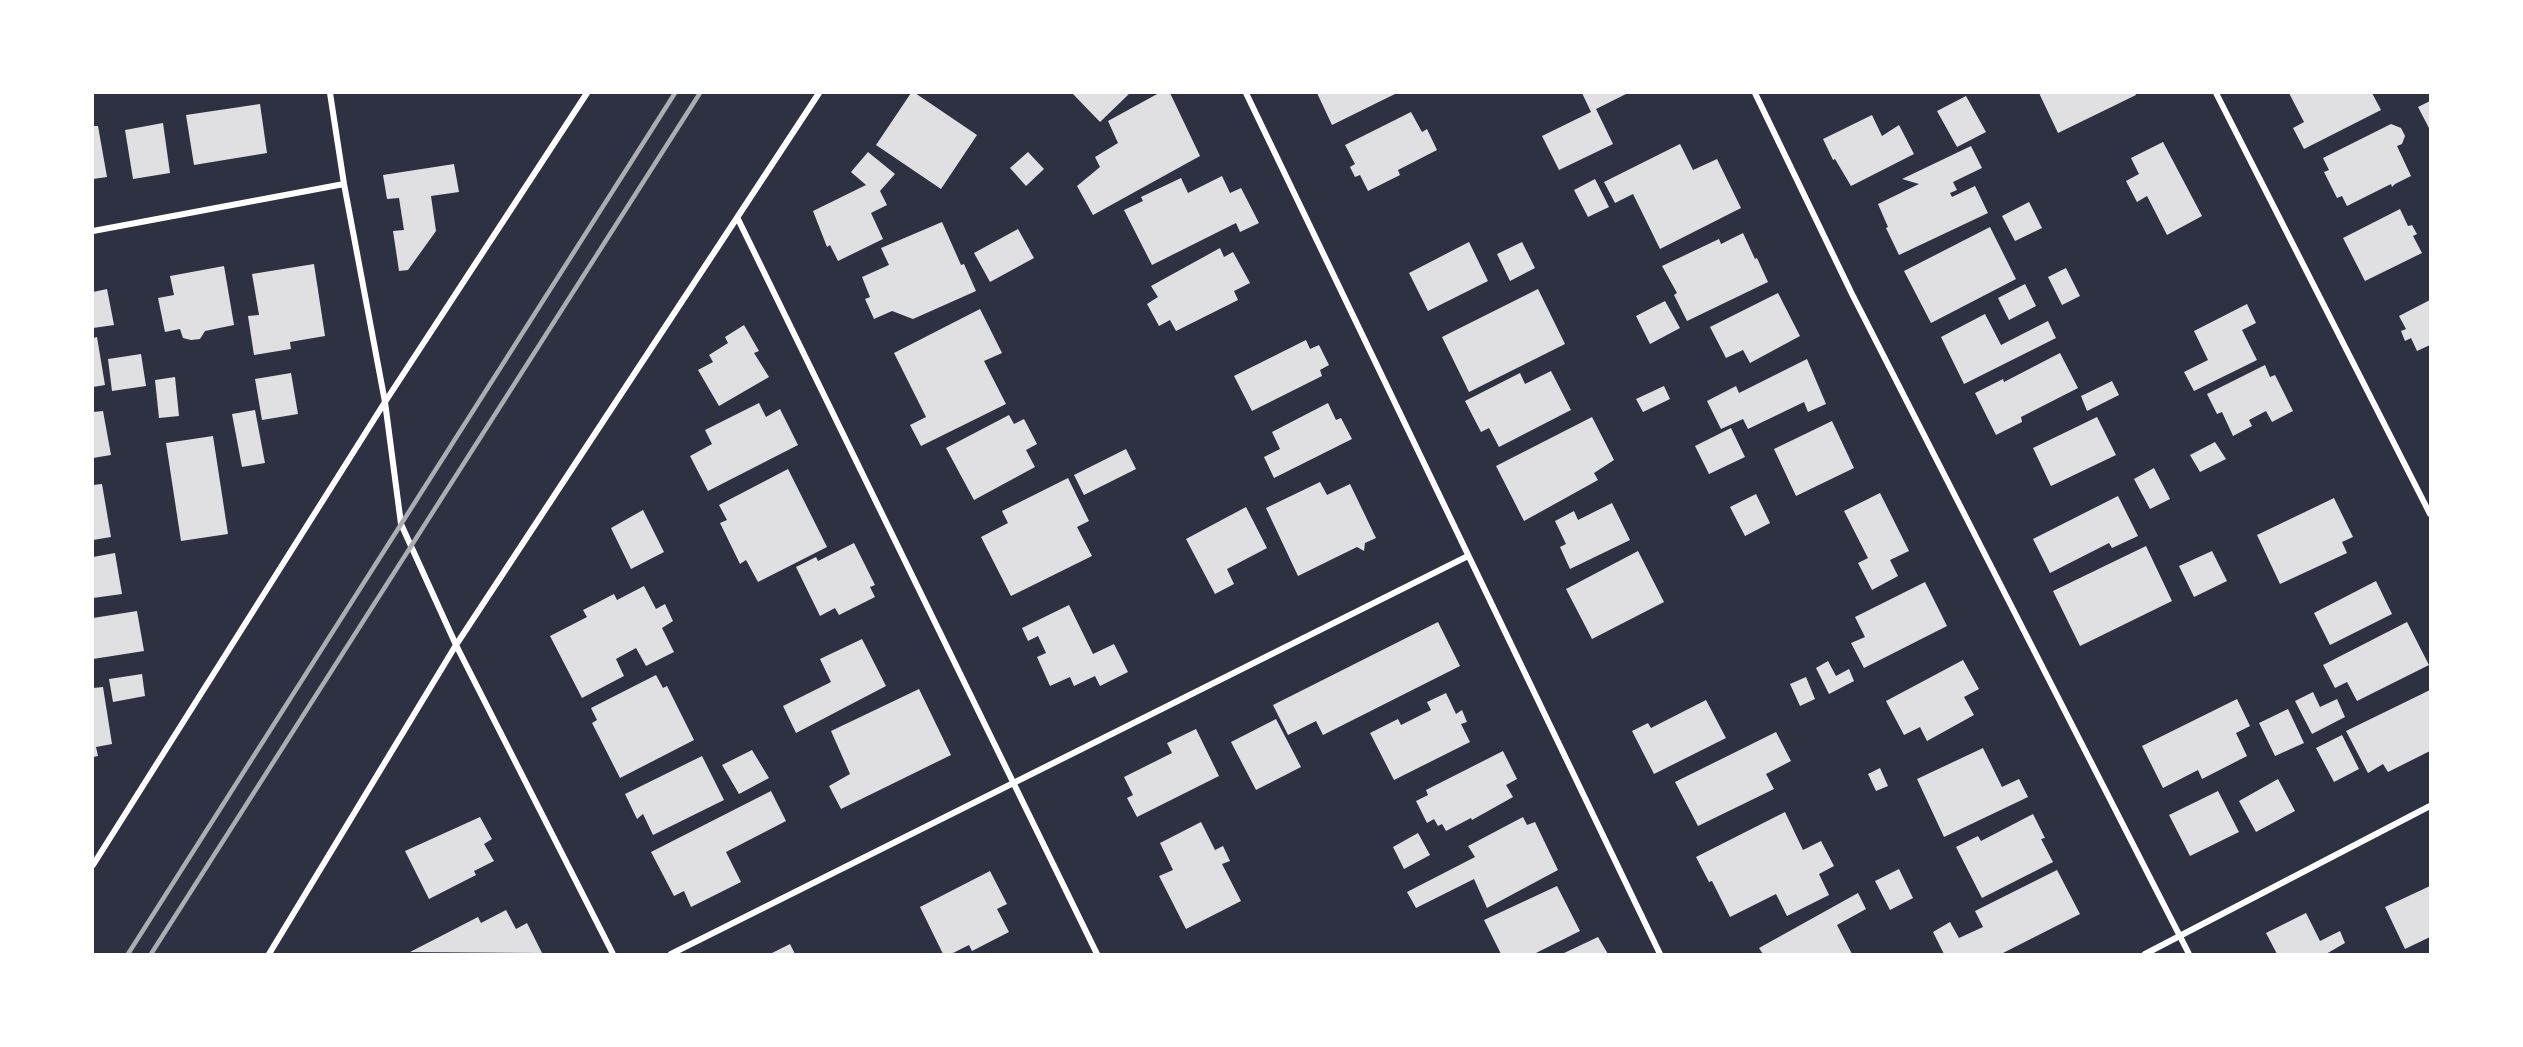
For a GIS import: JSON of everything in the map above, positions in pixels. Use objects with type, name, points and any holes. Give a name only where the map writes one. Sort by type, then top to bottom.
[{"type":"street","points":[[330,93],[344,184],[385,402],[401,524],[456,645],[614,954]]},
{"type":"street","points":[[93,864],[385,402],[587,93]]},
{"type":"street","points":[[269,954],[456,645],[819,93]]},
{"type":"street","points":[[1246,93],[1660,954]]},
{"type":"street","points":[[1755,93],[1852,294],[2189,954]]},
{"type":"street","points":[[2216,93],[2430,514]]},
{"type":"street","points":[[93,231],[344,184]]},
{"type":"street","points":[[738,219],[1097,954]]},
{"type":"street","points":[[671,954],[1468,556]]},
{"type":"street","points":[[2145,954],[2430,806]]},
{"type":"building","points":[[911,93],[915,93],[977,135],[941,189],[876,145]]},
{"type":"building","points":[[1072,93],[1130,93],[1100,122]]},
{"type":"building","points":[[1159,93],[1170,93],[1200,156],[1093,215],[1077,186],[1100,167],[1095,157],[1118,143],[1108,121]]},
{"type":"building","points":[[1317,93],[1397,93],[1332,125]]},
{"type":"building","points":[[1582,93],[1628,93],[1596,109],[1613,144],[1559,170],[1542,136],[1591,112]]},
{"type":"building","points":[[2039,93],[2135,93],[2136,95],[2058,133]]},
{"type":"building","points":[[2289,93],[2372,93],[2381,110],[2304,149],[2293,128],[2304,122]]},
{"type":"building","points":[[1966,96],[1986,132],[1957,147],[1937,111]]},
{"type":"building","points":[[2430,101],[2430,130],[2418,107]]},
{"type":"building","points":[[260,104],[267,153],[194,165],[186,115]]},
{"type":"building","points":[[1411,112],[1422,132],[1427,129],[1437,150],[1398,170],[1400,175],[1368,191],[1360,175],[1355,177],[1350,167],[1355,164],[1345,145]]},
{"type":"building","points":[[1872,115],[1882,136],[1899,125],[1914,154],[1851,186],[1835,159],[1833,160],[1823,139]]},
{"type":"building","points":[[163,123],[170,173],[133,179],[125,130]]},
{"type":"building","points":[[2391,124],[2401,128],[2405,136],[2402,144],[2397,146],[2411,176],[2392,187],[2391,184],[2347,206],[2342,196],[2337,198],[2324,172],[2329,170],[2323,158]]},
{"type":"building","points":[[93,126],[98,126],[107,177],[93,179]]},
{"type":"building","points":[[2163,142],[2202,216],[2167,235],[2147,196],[2137,202],[2126,181],[2139,174],[2131,158]]},
{"type":"building","points":[[1680,144],[1693,170],[1717,159],[1741,208],[1660,249],[1633,194],[1615,203],[1604,182]]},
{"type":"building","points":[[1971,146],[1982,168],[1953,182],[1957,190],[1950,193],[1952,197],[1975,186],[1988,213],[1899,255],[1878,204],[1919,184],[1902,179]]},
{"type":"building","points":[[868,152],[895,174],[880,191],[887,205],[871,213],[883,239],[838,261],[830,245],[827,247],[813,211],[866,185],[851,172]]},
{"type":"building","points":[[1028,152],[1044,169],[1026,186],[1010,168]]},
{"type":"building","points":[[454,164],[459,192],[431,196],[436,231],[408,270],[399,271],[393,231],[404,230],[399,198],[387,199],[383,175]]},
{"type":"building","points":[[1222,176],[1230,193],[1241,188],[1259,223],[1240,232],[1236,223],[1152,265],[1124,210],[1143,201],[1141,197],[1181,178],[1188,193]]},
{"type":"building","points":[[1595,179],[1609,207],[1588,217],[1574,190]]},
{"type":"building","points":[[2029,202],[2042,228],[2015,241],[2002,216]]},
{"type":"building","points":[[2400,209],[2408,226],[2412,225],[2417,234],[2413,236],[2422,253],[2365,281],[2343,238]]},
{"type":"building","points":[[942,222],[961,265],[964,264],[976,291],[913,319],[892,311],[874,319],[865,299],[870,297],[862,277],[889,265],[881,248]]},
{"type":"building","points":[[1990,227],[2016,279],[1931,323],[1904,271]]},
{"type":"building","points":[[1018,229],[1034,258],[990,282],[974,253]]},
{"type":"building","points":[[1743,233],[1768,282],[1687,321],[1674,295],[1677,293],[1662,266],[1719,239],[1721,244]]},
{"type":"building","points":[[1469,242],[1488,281],[1428,311],[1409,273]]},
{"type":"building","points":[[1522,242],[1535,268],[1510,281],[1497,254]]},
{"type":"building","points":[[1220,248],[1224,257],[1233,252],[1250,283],[1234,291],[1238,300],[1176,331],[1170,320],[1159,326],[1147,304],[1158,297],[1151,286]]},
{"type":"building","points":[[314,264],[325,336],[290,342],[291,349],[254,355],[248,316],[259,315],[252,274]]},
{"type":"building","points":[[224,266],[234,325],[205,331],[200,339],[191,340],[183,338],[180,329],[165,332],[158,298],[174,295],[170,276]]},
{"type":"building","points":[[2066,268],[2080,296],[2062,305],[2048,277]]},
{"type":"building","points":[[2025,284],[2036,306],[2009,320],[1998,298]]},
{"type":"building","points":[[107,289],[114,325],[93,328],[93,292]]},
{"type":"building","points":[[1538,289],[1565,344],[1469,392],[1442,337]]},
{"type":"building","points":[[1778,293],[1800,336],[1750,363],[1743,350],[1726,358],[1710,327]]},
{"type":"building","points":[[2430,300],[2430,345],[2417,351],[2411,338],[2405,341],[2401,331],[2406,329],[2399,316]]},
{"type":"building","points":[[1665,301],[1680,328],[1650,344],[1636,316]]},
{"type":"building","points":[[2247,304],[2256,323],[2242,330],[2257,360],[2194,391],[2184,372],[2208,360],[2194,331]]},
{"type":"building","points":[[980,309],[1002,353],[984,361],[1006,404],[921,446],[910,425],[926,417],[894,353]]},
{"type":"building","points":[[1985,314],[2001,345],[2048,321],[2056,338],[1964,384],[1941,337]]},
{"type":"building","points":[[744,325],[759,351],[754,353],[769,377],[719,406],[698,370],[713,362],[709,355],[728,343],[725,337]]},
{"type":"building","points":[[97,337],[105,385],[93,387],[93,338]]},
{"type":"building","points":[[1306,340],[1310,349],[1319,345],[1329,365],[1320,370],[1322,376],[1252,411],[1234,376]]},
{"type":"building","points":[[2060,353],[2078,388],[2021,417],[2022,422],[1996,435],[1975,393],[2003,379],[2004,382]]},
{"type":"building","points":[[141,354],[146,386],[112,391],[108,359]]},
{"type":"building","points":[[1807,359],[1826,404],[1808,412],[1804,402],[1748,429],[1743,419],[1721,429],[1707,401],[1736,386],[1739,393]]},
{"type":"building","points":[[2265,365],[2270,377],[2275,375],[2293,411],[2272,422],[2266,411],[2249,420],[2252,426],[2233,436],[2222,412],[2217,414],[2207,394]]},
{"type":"building","points":[[1551,371],[1571,410],[1499,447],[1489,428],[1481,432],[1465,401],[1520,373],[1525,384]]},
{"type":"building","points":[[291,373],[298,414],[262,420],[255,379]]},
{"type":"building","points":[[175,377],[179,416],[159,418],[155,380]]},
{"type":"building","points":[[2112,381],[2119,395],[2087,411],[2081,396]]},
{"type":"building","points":[[1664,386],[1670,399],[1643,412],[1636,399]]},
{"type":"building","points":[[759,403],[766,417],[780,409],[798,445],[708,491],[690,456],[712,444],[705,430]]},
{"type":"building","points":[[1328,403],[1336,420],[1341,418],[1352,439],[1274,478],[1264,457],[1280,449],[1272,432]]},
{"type":"building","points":[[255,410],[265,463],[242,467],[232,414]]},
{"type":"building","points":[[103,411],[111,455],[93,458],[93,412]]},
{"type":"building","points":[[1009,415],[1014,424],[1024,419],[1037,444],[1026,450],[1035,467],[974,500],[946,448]]},
{"type":"building","points":[[1592,417],[1614,460],[1594,473],[1598,480],[1524,521],[1496,466]]},
{"type":"building","points":[[2097,417],[2116,455],[2051,486],[2033,448]]},
{"type":"building","points":[[1832,421],[1854,468],[1796,496],[1774,449]]},
{"type":"building","points":[[1731,428],[1745,457],[1709,474],[1695,446]]},
{"type":"building","points":[[213,436],[228,534],[181,541],[166,443]]},
{"type":"building","points":[[2215,442],[2226,459],[2200,472],[2190,455]]},
{"type":"building","points":[[1126,449],[1136,469],[1084,495],[1074,475]]},
{"type":"building","points":[[2154,468],[2170,499],[2150,509],[2134,479]]},
{"type":"building","points":[[788,469],[827,547],[758,582],[746,560],[740,564],[720,523],[727,520],[719,505]]},
{"type":"building","points":[[1068,478],[1089,521],[1077,527],[1092,556],[1011,596],[981,537],[1008,523],[1002,511]]},
{"type":"building","points":[[1320,482],[1327,495],[1350,484],[1376,538],[1365,543],[1364,551],[1357,547],[1298,576],[1266,508]]},
{"type":"building","points":[[102,484],[111,537],[93,540],[93,485]]},
{"type":"building","points":[[1880,493],[1909,551],[1890,560],[1898,576],[1872,590],[1858,563],[1868,558],[1844,511]]},
{"type":"building","points":[[1756,494],[1770,523],[1745,536],[1730,507]]},
{"type":"building","points":[[2118,496],[2138,536],[2112,548],[2109,543],[2050,573],[2033,539]]},
{"type":"building","points":[[2334,498],[2353,537],[2342,542],[2347,553],[2280,584],[2257,535]]},
{"type":"building","points":[[1612,503],[1630,540],[1570,569],[1560,547],[1566,544],[1555,521],[1574,511],[1578,520]]},
{"type":"building","points":[[1246,507],[1267,548],[1227,569],[1234,584],[1215,594],[1186,539]]},
{"type":"building","points":[[643,510],[664,552],[631,569],[611,528]]},
{"type":"building","points":[[854,543],[875,585],[870,587],[875,597],[839,615],[835,608],[820,616],[796,567],[816,557],[818,561]]},
{"type":"building","points":[[2146,546],[2172,601],[2080,646],[2053,591]]},
{"type":"building","points":[[1638,551],[1664,602],[1592,639],[1566,589]]},
{"type":"building","points":[[2212,551],[2227,581],[2194,597],[2179,566]]},
{"type":"building","points":[[115,553],[122,594],[93,598],[93,557]]},
{"type":"building","points":[[2376,581],[2392,614],[2330,645],[2314,613]]},
{"type":"building","points":[[1925,582],[1947,626],[1864,668],[1851,643],[1865,637],[1855,617]]},
{"type":"building","points":[[644,586],[656,609],[665,604],[673,621],[662,628],[674,652],[646,666],[636,648],[616,659],[624,676],[582,698],[550,636],[587,617],[583,610],[614,594],[617,600]]},
{"type":"building","points":[[1069,605],[1093,654],[1114,644],[1128,672],[1100,686],[1095,676],[1074,686],[1070,677],[1050,686],[1037,657],[1046,653],[1038,636],[1028,641],[1022,628]]},
{"type":"building","points":[[137,611],[144,651],[93,659],[93,618]]},
{"type":"building","points":[[1438,622],[1460,666],[1323,735],[1316,721],[1288,735],[1273,705]]},
{"type":"building","points":[[2407,622],[2429,665],[2357,701],[2347,682],[2335,688],[2323,665]]},
{"type":"building","points":[[862,639],[886,686],[796,733],[783,706],[831,682],[820,659]]},
{"type":"building","points":[[1963,660],[1979,689],[1964,697],[1974,715],[1927,741],[1920,727],[1904,735],[1886,701]]},
{"type":"building","points":[[1828,661],[1836,676],[1849,669],[1854,681],[1829,694],[1816,668]]},
{"type":"building","points":[[142,674],[145,696],[113,702],[109,679]]},
{"type":"building","points":[[656,675],[663,688],[667,686],[694,740],[620,778],[592,723],[597,720],[591,708]]},
{"type":"building","points":[[1806,677],[1815,699],[1800,706],[1790,684]]},
{"type":"building","points":[[103,687],[112,744],[96,747],[98,756],[93,757],[93,688]]},
{"type":"building","points":[[919,689],[951,755],[841,809],[829,786],[850,774],[831,731]]},
{"type":"building","points":[[2430,690],[2430,751],[2388,772],[2383,764],[2368,773],[2346,731]]},
{"type":"building","points":[[2313,692],[2320,707],[2337,699],[2345,717],[2312,734],[2295,701]]},
{"type":"building","points":[[1446,693],[1456,714],[1462,710],[1467,722],[1461,724],[1470,742],[1394,780],[1370,733],[1398,719],[1401,725],[1431,710],[1427,702]]},
{"type":"building","points":[[2237,699],[2250,726],[2236,733],[2247,756],[2202,779],[2198,770],[2163,788],[2142,746]]},
{"type":"building","points":[[1706,700],[1726,738],[1654,774],[1632,731],[1648,723],[1651,728]]},
{"type":"building","points":[[2288,709],[2304,743],[2275,756],[2259,723]]},
{"type":"building","points":[[1276,719],[1301,767],[1256,790],[1231,742]]},
{"type":"building","points":[[1196,729],[1219,776],[1137,817],[1127,798],[1133,795],[1124,777],[1172,753],[1167,743]]},
{"type":"building","points":[[1776,732],[1791,761],[1766,774],[1774,789],[1698,826],[1675,782]]},
{"type":"building","points":[[2342,735],[2359,769],[2334,782],[2316,748]]},
{"type":"building","points":[[1983,748],[2002,787],[2019,779],[2028,797],[1944,837],[1917,779]]},
{"type":"building","points":[[752,750],[769,778],[739,794],[722,765]]},
{"type":"building","points":[[1503,751],[1517,779],[1506,785],[1513,797],[1472,820],[1471,818],[1446,831],[1442,824],[1438,826],[1434,819],[1427,823],[1416,801],[1428,795],[1426,790]]},
{"type":"building","points":[[702,756],[724,800],[653,835],[643,814],[637,819],[625,794]]},
{"type":"building","points":[[1880,768],[1888,786],[1876,791],[1868,774]]},
{"type":"building","points":[[2278,779],[2295,811],[2256,832],[2239,801]]},
{"type":"building","points":[[771,791],[786,821],[726,852],[741,882],[691,907],[684,891],[674,896],[651,852]]},
{"type":"building","points":[[2218,791],[2239,832],[2190,856],[2169,815]]},
{"type":"building","points":[[1785,812],[1803,850],[1821,841],[1834,866],[1819,874],[1829,895],[1787,916],[1776,894],[1730,917],[1712,881],[1709,882],[1696,857]]},
{"type":"building","points":[[2033,814],[2045,838],[2041,839],[2053,862],[1982,898],[1956,847],[1978,836],[1981,841]]},
{"type":"building","points":[[480,817],[492,839],[484,844],[494,861],[474,871],[476,875],[429,899],[405,851]]},
{"type":"building","points":[[1523,817],[1527,825],[1535,822],[1558,870],[1487,908],[1474,879],[1416,908],[1407,892],[1475,857],[1468,846]]},
{"type":"building","points":[[1201,822],[1215,850],[1223,846],[1230,861],[1222,864],[1241,901],[1186,929],[1159,876],[1173,870],[1160,843]]},
{"type":"building","points":[[1418,833],[1430,855],[1404,869],[1393,847]]},
{"type":"building","points":[[1899,869],[1913,898],[1890,910],[1875,881]]},
{"type":"building","points":[[2057,870],[2080,914],[2001,954],[1944,954],[1933,932],[1950,922],[1959,938],[1983,927],[1975,911]]},
{"type":"building","points":[[990,871],[1007,904],[997,909],[1009,932],[972,951],[969,945],[951,954],[943,954],[920,907]]},
{"type":"building","points":[[1557,886],[1580,931],[1534,954],[1501,954],[1484,920]]},
{"type":"building","points":[[2430,886],[2430,937],[2405,949],[2385,907]]},
{"type":"building","points":[[1858,893],[1866,909],[1837,925],[1852,954],[1763,954],[1759,948]]},
{"type":"building","points":[[506,910],[516,929],[527,923],[542,953],[410,952],[478,917],[481,923]]},
{"type":"building","points":[[2306,913],[2320,941],[2340,931],[2345,943],[2326,954],[2277,954],[2266,933]]},
{"type":"building","points":[[1598,937],[1608,954],[1562,954]]},
{"type":"building","points":[[790,944],[795,954],[770,954]]},
{"type":"railway","points":[[128,954],[675,93]]},
{"type":"railway","points":[[151,954],[700,93]]}]
